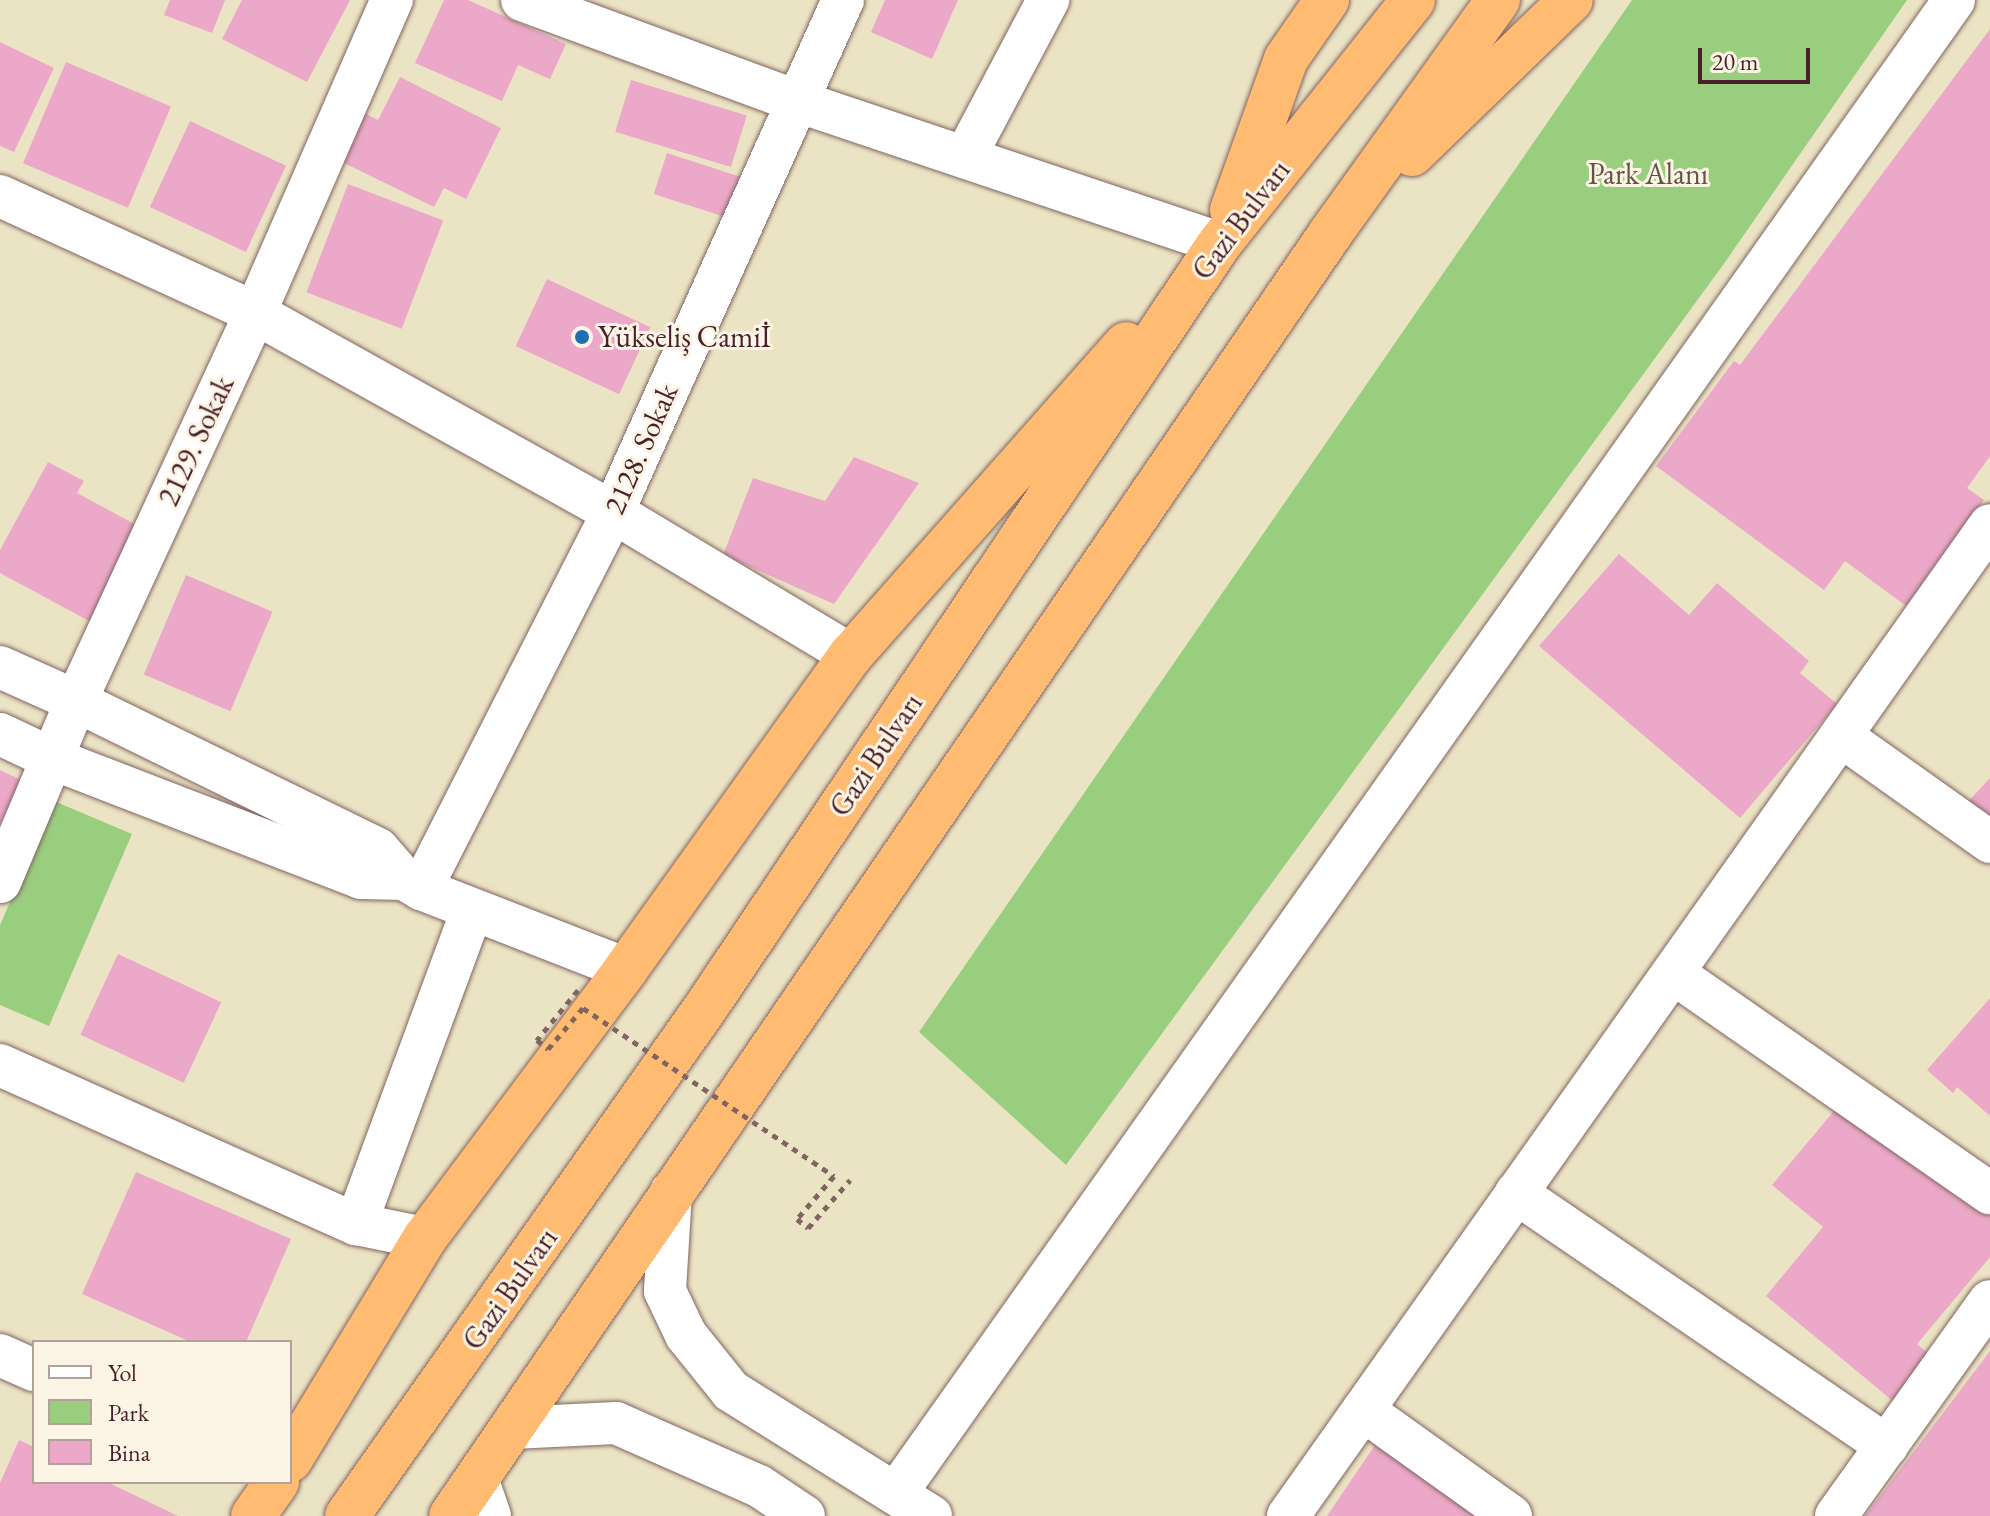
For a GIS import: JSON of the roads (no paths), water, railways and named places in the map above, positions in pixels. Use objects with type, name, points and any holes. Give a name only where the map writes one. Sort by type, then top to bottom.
[{"type":"highway","points":[[292,1457],[425,1238],[626,969],[851,655],[1052,424],[1220,243],[1286,59],[1327,0]]},
{"type":"highway","name":"Gazi Bulvarı","points":[[347,1516],[704,1010],[1220,243],[1413,0]]},
{"type":"highway","points":[[451,1516],[484,1497],[512,1428],[671,1192],[1330,234],[1498,0]]},
{"type":"highway","points":[[1330,234],[1571,0]]},
{"type":"highway","points":[[253,1516],[276,1484]]},
{"type":"street","name":"2129. Sokak","points":[[0,882],[76,701],[255,313],[392,0]]},
{"type":"street","points":[[522,0],[797,101],[1220,243]]},
{"type":"street","name":"2128. Sokak","points":[[413,884],[613,512],[843,0]]},
{"type":"street","points":[[965,157],[1048,0]]},
{"type":"street","points":[[897,1492],[1954,0]]},
{"type":"street","points":[[0,196],[255,313],[613,512],[851,655]]},
{"type":"street","points":[[1288,1516],[1988,531]]},
{"type":"street","points":[[0,667],[378,849],[413,884]]},
{"type":"street","points":[[0,734],[53,759],[361,878],[413,884],[472,911],[626,969]]},
{"type":"street","points":[[1841,736],[1990,842]]},
{"type":"street","points":[[356,1224],[472,911]]},
{"type":"street","points":[[1673,973],[1990,1193]]},
{"type":"street","points":[[0,1065],[356,1224],[425,1238]]},
{"type":"street","points":[[671,1192],[665,1291],[686,1335],[731,1391],[931,1516]]},
{"type":"street","points":[[1516,1193],[1887,1446]]},
{"type":"street","points":[[1836,1516],[1990,1301]]},
{"type":"street","points":[[0,1355],[32,1369]]},
{"type":"street","points":[[1363,1410],[1511,1516]]},
{"type":"street","points":[[512,1428],[616,1423],[749,1501],[804,1516]]},
{"type":"place","name":"Yükseliş Camiİ","points":[[582,337]]},
{"type":"park label","name":"Park Alanı","points":[[1648,174]]}]
